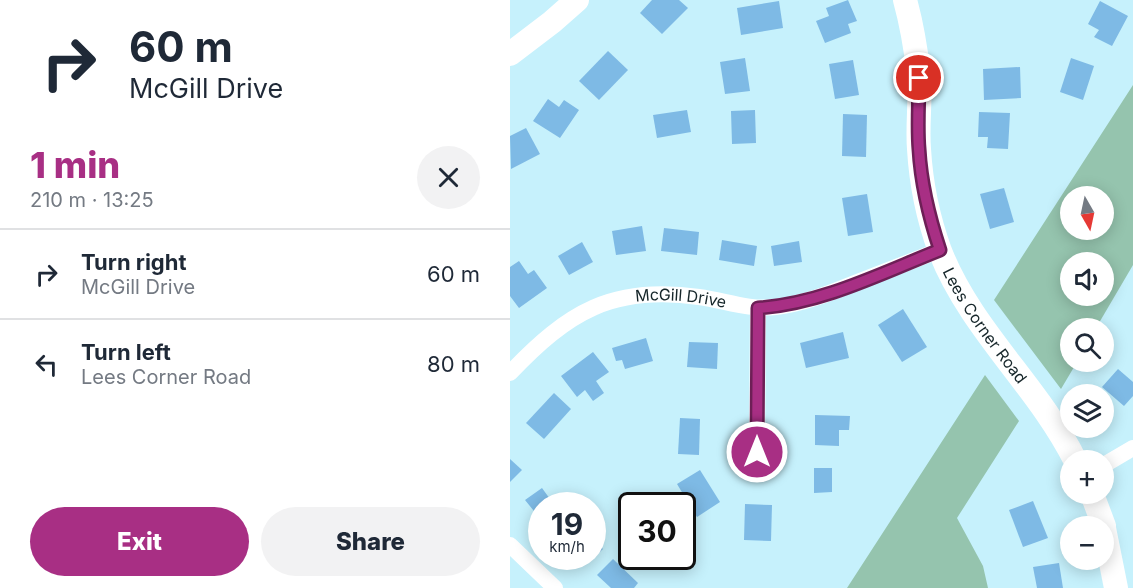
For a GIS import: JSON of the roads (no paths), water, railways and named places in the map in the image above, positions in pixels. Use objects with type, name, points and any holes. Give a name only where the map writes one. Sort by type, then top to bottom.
[{"type":"street","points":[[510,54],[577,0]]},
{"type":"street","name":"Lees Corner Road","points":[[905,0],[912,25],[919,78],[919,148],[922,184],[940,250],[956,285],[973,314],[1053,423],[1069,450]]},
{"type":"street","name":"McGill Drive","points":[[510,373],[555,329],[599,305],[623,298],[664,293],[743,307],[779,307],[809,299],[940,250]]},
{"type":"street","points":[[757,452],[758,308]]},
{"type":"street","points":[[1114,459],[1133,448]]},
{"type":"street","points":[[510,545],[555,588]]},
{"type":"street","points":[[1112,570],[1116,588]]}]
